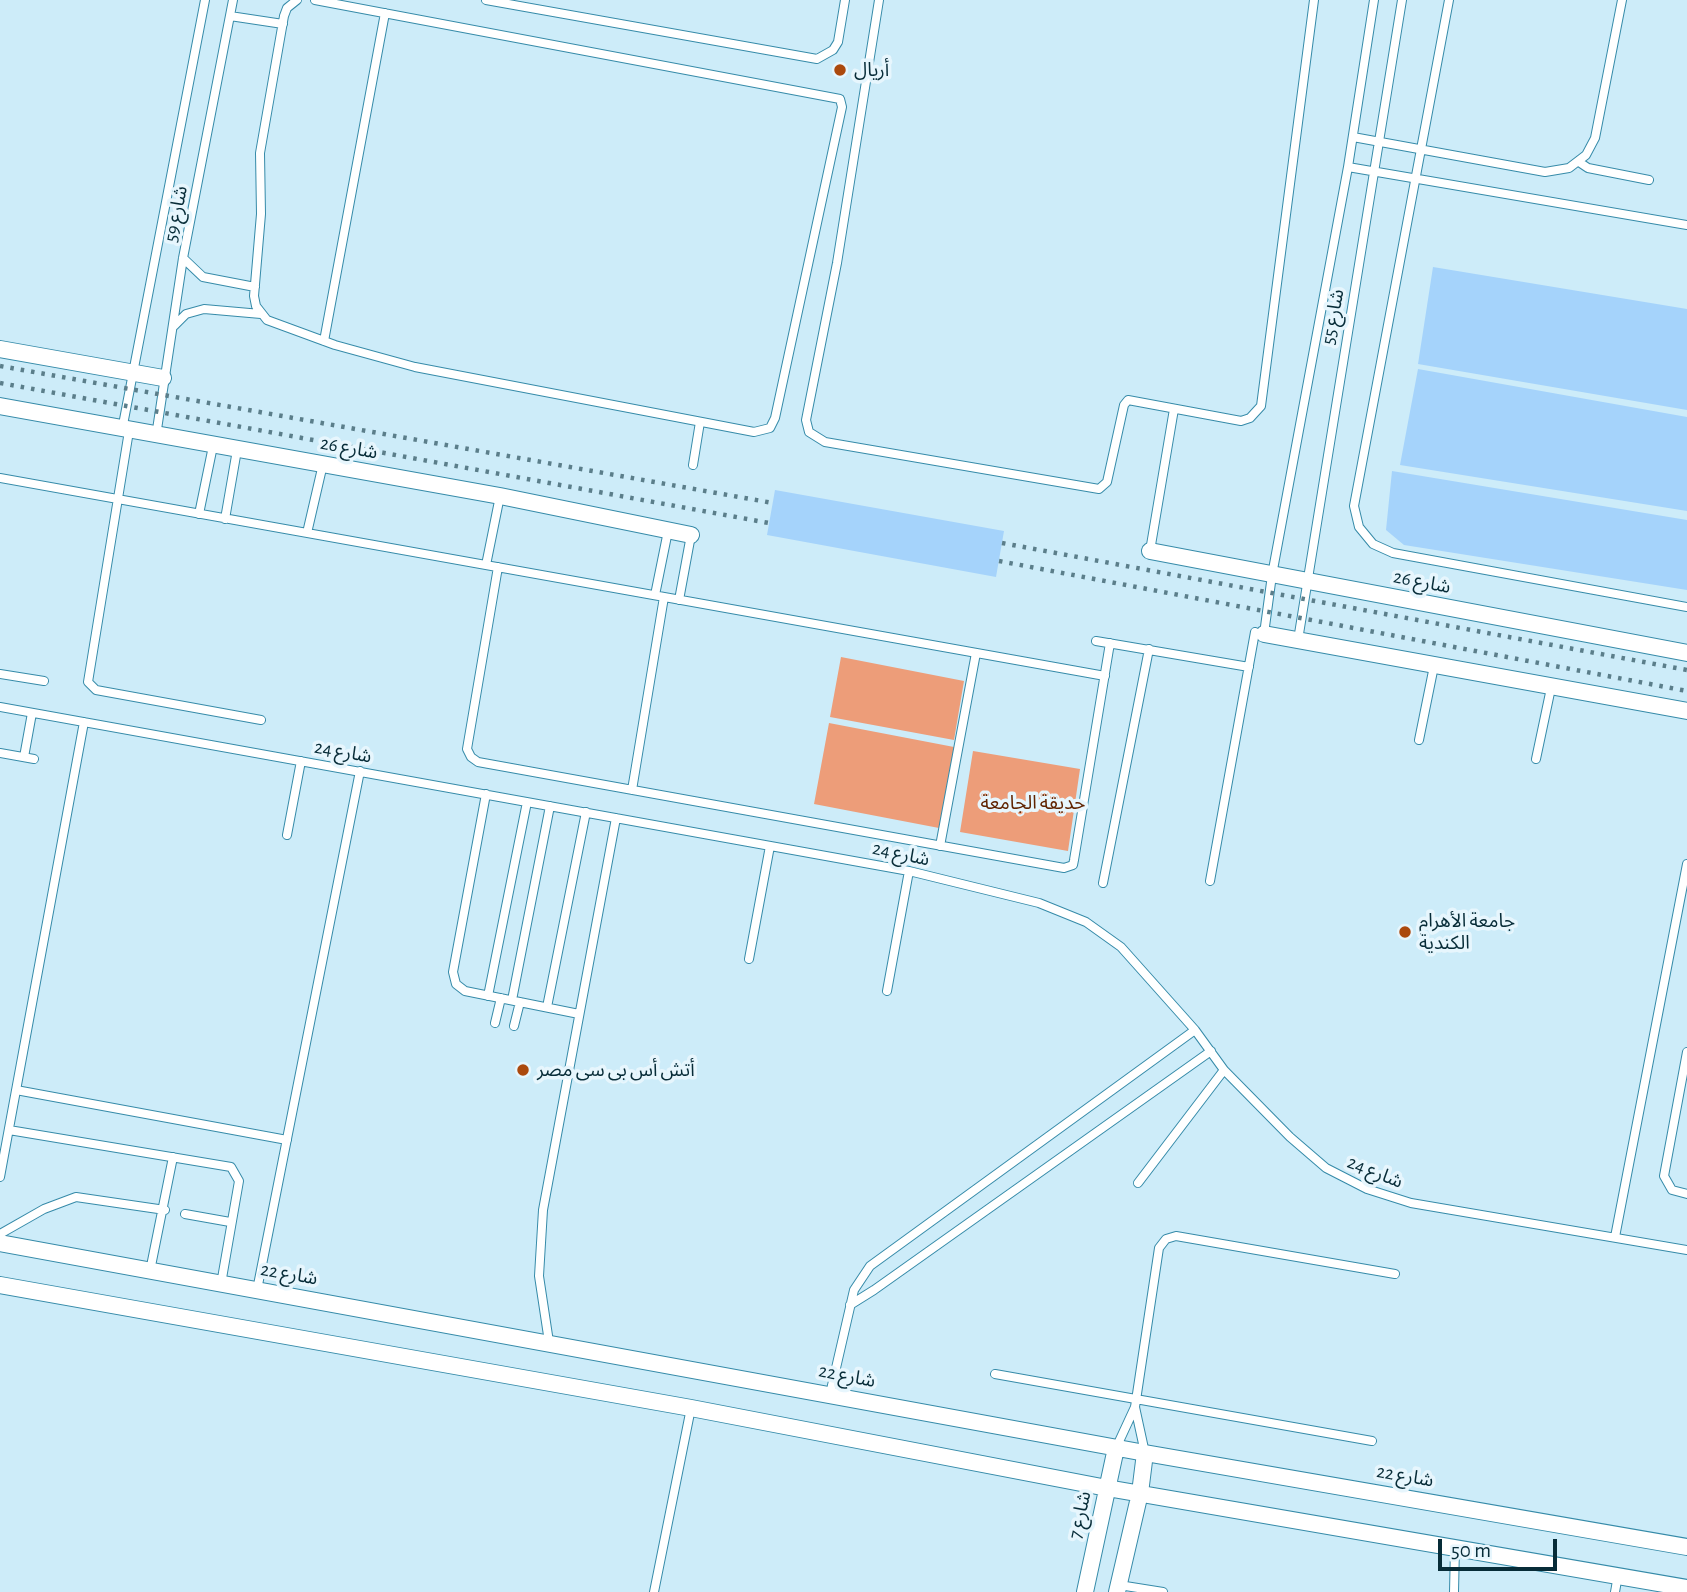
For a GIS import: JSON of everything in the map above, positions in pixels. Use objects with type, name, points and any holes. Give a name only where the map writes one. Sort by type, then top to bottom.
[{"type":"street","points":[[0,349],[163,378]]},
{"type":"street","name":"شارع 26","points":[[0,406],[500,496],[691,535]]},
{"type":"street","name":"شارع 26","points":[[1150,551],[1687,653]]},
{"type":"street","points":[[1260,633],[1687,711]]},
{"type":"street","name":"شارع 22","points":[[0,1243],[1116,1448],[1687,1547]]},
{"type":"street","points":[[0,1285],[691,1408],[1107,1488],[1687,1588]]},
{"type":"street","name":"شارع 7","points":[[1085,1592],[1116,1448]]},
{"type":"street","points":[[1118,1588],[1140,1493],[1145,1453]]},
{"type":"lane","name":"شارع 59","points":[[205,0],[131,373],[117,499],[89,676],[91,687],[261,720]]},
{"type":"lane","name":"شارع 59","points":[[156,436],[183,258],[233,0]]},
{"type":"lane","points":[[297,0],[287,8],[283,24],[260,153],[262,194],[255,287],[256,306],[261,314],[275,324],[324,341],[415,367],[760,433],[773,424],[842,107],[840,99],[315,0]]},
{"type":"lane","points":[[486,0],[817,59],[826,56],[838,42],[845,0]]},
{"type":"lane","points":[[879,0],[837,263],[806,420],[809,432],[825,442],[1099,489],[1107,482],[1125,402],[1130,400],[1241,421],[1250,418],[1261,405],[1314,0]]},
{"type":"lane","name":"شارع 55","points":[[1210,881],[1249,667],[1260,633],[1272,575],[1348,167],[1374,0]]},
{"type":"lane","name":"شارع 55","points":[[1298,640],[1402,0]]},
{"type":"lane","points":[[1449,0],[1354,506],[1355,517],[1365,537],[1382,550],[1393,553],[1687,607]]},
{"type":"lane","points":[[1353,137],[1545,172],[1557,172],[1579,162],[1595,138],[1622,0]]},
{"type":"lane","points":[[324,341],[385,13]]},
{"type":"lane","points":[[230,16],[283,24]]},
{"type":"lane","points":[[1579,162],[1588,168],[1649,180]]},
{"type":"lane","points":[[1348,167],[1687,225]]},
{"type":"lane","points":[[183,258],[195,272],[212,280],[255,287]]},
{"type":"lane","points":[[172,329],[178,321],[195,310],[261,314]]},
{"type":"lane","points":[[1150,551],[1174,409]]},
{"type":"lane","points":[[693,465],[700,422]]},
{"type":"lane","points":[[199,514],[214,446]]},
{"type":"lane","points":[[225,519],[237,450]]},
{"type":"lane","points":[[307,533],[323,464]]},
{"type":"lane","points":[[0,478],[1105,676]]},
{"type":"lane","points":[[486,565],[500,496]]},
{"type":"lane","points":[[632,790],[668,531]]},
{"type":"lane","points":[[679,600],[691,535]]},
{"type":"lane","points":[[498,568],[468,740],[471,757],[478,762],[1064,868],[1073,865],[1110,643]]},
{"type":"lane","points":[[1096,641],[1249,667]]},
{"type":"lane","points":[[1103,883],[1150,649]]},
{"type":"lane","points":[[940,846],[976,653]]},
{"type":"lane","points":[[1419,740],[1434,666]]},
{"type":"lane","points":[[0,674],[44,681]]},
{"type":"lane","points":[[1536,759],[1551,688]]},
{"type":"lane","name":"شارع 24","points":[[0,707],[909,871],[1040,903],[1086,922],[1121,947],[1195,1030],[1224,1070],[1290,1137],[1326,1168],[1367,1189],[1411,1203],[1687,1250]]},
{"type":"lane","points":[[24,757],[33,713]]},
{"type":"lane","points":[[0,1177],[84,722]]},
{"type":"lane","points":[[0,753],[34,759]]},
{"type":"lane","points":[[287,835],[300,761]]},
{"type":"lane","points":[[257,1290],[360,772]]},
{"type":"lane","points":[[486,794],[453,972],[460,988],[579,1014]]},
{"type":"lane","points":[[488,996],[527,802]]},
{"type":"lane","points":[[514,1026],[516,1001],[551,806]]},
{"type":"lane","points":[[547,1007],[586,812]]},
{"type":"lane","points":[[549,1342],[541,1298],[539,1243],[547,1175],[617,818]]},
{"type":"lane","points":[[749,959],[770,846]]},
{"type":"lane","points":[[1615,1237],[1687,864]]},
{"type":"lane","points":[[887,991],[909,871]]},
{"type":"lane","points":[[495,1023],[501,998]]},
{"type":"lane","points":[[830,1394],[850,1304],[860,1277],[880,1256],[1195,1030]]},
{"type":"lane","points":[[850,1304],[874,1290],[1211,1051]]},
{"type":"lane","points":[[1687,1052],[1664,1176],[1672,1190],[1687,1194]]},
{"type":"lane","points":[[1138,1183],[1224,1070]]},
{"type":"lane","points":[[16,1090],[287,1140]]},
{"type":"lane","points":[[9,1130],[231,1167],[239,1181],[221,1285]]},
{"type":"lane","points":[[150,1271],[165,1210],[173,1157]]},
{"type":"lane","points":[[0,1234],[44,1209],[76,1197],[165,1210]]},
{"type":"lane","points":[[185,1214],[230,1222]]},
{"type":"lane","points":[[1116,1448],[1136,1403],[1159,1248],[1171,1237],[1395,1274]]},
{"type":"lane","points":[[995,1374],[1136,1403],[1372,1441]]},
{"type":"lane","points":[[1136,1403],[1145,1453]]},
{"type":"lane","points":[[654,1592],[691,1408]]},
{"type":"lane","points":[[1454,1592],[1455,1547]]},
{"type":"lane","points":[[1615,1592],[1618,1575]]},
{"type":"lane","points":[[1118,1588],[1163,1592]]},
{"type":"green space","points":[[841,657],[964,681],[954,740],[830,717]]},
{"type":"green space","points":[[829,723],[954,747],[939,828],[814,804]]},
{"type":"green space","name":"حديقة الجامعة","points":[[973,751],[1080,769],[1068,851],[960,832]]},
{"type":"building","points":[[1433,267],[1687,309],[1687,410],[1418,364]]},
{"type":"building","points":[[1418,369],[1687,417],[1687,511],[1400,465]]},
{"type":"building","points":[[1392,471],[1687,520],[1687,590],[1404,545],[1386,530]]},
{"type":"building","points":[[775,490],[1004,531],[996,577],[767,535]]},
{"type":"railway","points":[[0,366],[773,503]]},
{"type":"railway","points":[[0,383],[769,523]]},
{"type":"railway","points":[[1002,543],[1687,670]]},
{"type":"railway","points":[[999,561],[1687,691]]},
{"type":"place","name":"أريال","points":[[840,70]]},
{"type":"place","name":"جامعة الأهرام الكندية","points":[[1405,932]]},
{"type":"place","name":"أتش أس بى سى مصر","points":[[523,1070]]}]
